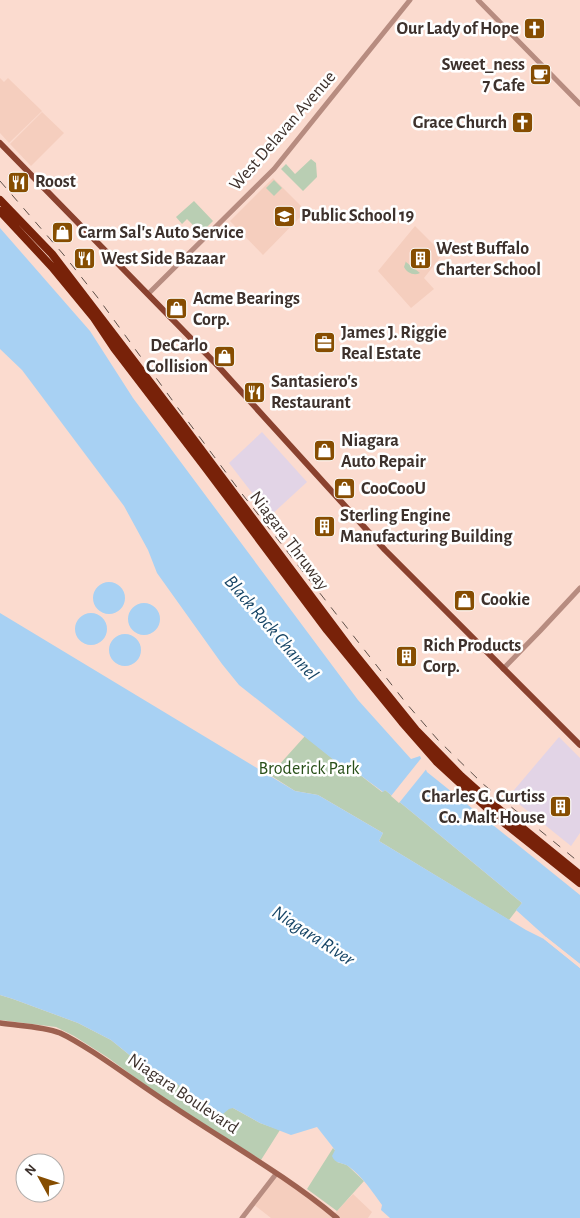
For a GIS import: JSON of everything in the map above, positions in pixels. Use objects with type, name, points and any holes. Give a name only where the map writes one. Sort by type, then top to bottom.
[{"type":"highway","name":"Niagara Thruway","points":[[0,200],[52,254],[349,647],[429,748]]},
{"type":"highway","name":"Niagara Thruway","points":[[0,211],[52,267],[94,318],[114,348],[327,630],[396,716],[498,818],[580,883]]},
{"type":"highway","name":"Niagara Thruway","points":[[440,759],[580,875]]},
{"type":"main road","points":[[0,143],[237,386],[374,538],[580,745]]},
{"type":"main road","name":"Niagara Boulevard","points":[[0,1024],[43,1029],[58,1032],[69,1037],[321,1204],[337,1218]]},
{"type":"street","name":"West Delavan Avenue","points":[[148,294],[274,170],[410,0]]},
{"type":"street","points":[[478,0],[580,104]]},
{"type":"street","points":[[503,669],[580,588]]},
{"type":"street","points":[[242,1218],[276,1174]]},
{"type":"shaded area","points":[[0,78],[4,82],[8,78],[42,111],[9,143],[0,133]]},
{"type":"shaded area","points":[[42,112],[64,133],[31,166],[10,144]]},
{"type":"shaded area","points":[[273,178],[306,211],[263,255],[230,221]]},
{"type":"shaded area","points":[[415,226],[443,254],[424,278],[434,289],[411,308],[378,271]]},
{"type":"shaded area","points":[[262,432],[307,482],[270,516],[229,463]]},
{"type":"shaded area","points":[[559,737],[580,758],[580,833],[571,846],[509,796]]},
{"type":"shaded area","points":[[276,1174],[333,1215],[353,1194],[372,1212],[368,1218],[271,1218],[253,1204]]},
{"type":"green space","points":[[311,159],[316,163],[317,177],[303,191],[281,169],[286,164],[295,174]]},
{"type":"green space","points":[[274,180],[282,188],[274,196],[266,188]]},
{"type":"green space","points":[[194,201],[213,221],[201,233],[187,219],[182,224],[176,217]]},
{"type":"green space","points":[[406,261],[420,273],[413,274],[407,271],[404,267]]},
{"type":"green space","name":"Broderick Park","points":[[305,736],[349,772],[351,768],[382,792],[385,790],[522,903],[509,920],[379,841],[383,833],[318,795],[295,791],[270,775]]},
{"type":"green space","points":[[0,995],[78,1023],[111,1040],[132,1057],[176,1083],[213,1111],[221,1114],[229,1108],[233,1108],[260,1123],[280,1130],[261,1160],[166,1100],[107,1057],[74,1036],[56,1027],[0,1020]]},
{"type":"green space","points":[[333,1148],[337,1162],[347,1165],[364,1181],[337,1211],[307,1189]]},
{"type":"water","name":"Black Rock Channel","points":[[0,228],[90,331],[133,398],[358,700],[411,759],[420,756],[427,772],[580,895],[580,964],[516,910],[522,903],[385,790],[383,792],[352,769],[349,772],[239,685],[222,664],[157,573],[148,550],[124,506],[22,370],[0,349]]},
{"type":"water","points":[[109,582],[115,583],[120,587],[124,592],[124,604],[120,609],[115,613],[109,614],[103,613],[98,609],[94,604],[93,598],[94,592],[98,587],[103,583]]},
{"type":"water","points":[[144,603],[150,604],[155,608],[159,613],[159,625],[155,630],[150,634],[144,635],[138,634],[133,630],[129,625],[128,619],[129,613],[133,608],[138,604]]},
{"type":"water","name":"Niagara River","points":[[0,613],[295,791],[318,795],[383,833],[379,841],[544,939],[580,968],[580,1218],[390,1218],[381,1210],[382,1205],[358,1174],[348,1166],[333,1159],[332,1156],[335,1150],[317,1127],[291,1135],[260,1123],[233,1108],[223,1114],[213,1111],[176,1083],[132,1057],[111,1040],[78,1023],[0,995]]},
{"type":"water","points":[[91,613],[97,614],[102,618],[106,623],[106,635],[102,640],[97,644],[91,645],[85,644],[80,640],[76,635],[75,629],[76,623],[80,618],[85,614]]},
{"type":"water","points":[[125,634],[131,635],[136,639],[140,644],[140,656],[136,661],[131,665],[125,666],[119,665],[114,661],[110,656],[109,650],[110,644],[114,639],[119,635]]},
{"type":"pier","points":[[423,756],[428,767],[399,803],[391,796]]},
{"type":"pier","points":[[546,937],[580,964],[580,968],[544,939]]},
{"type":"railway","points":[[0,181],[98,298],[239,490],[406,703],[438,740],[483,784],[580,863]]},
{"type":"place","name":"Our Lady of Hope","points":[[535,29]]},
{"type":"place","name":"Sweet_ness 7 Cafe","points":[[541,75]]},
{"type":"place","name":"Grace Church","points":[[523,123]]},
{"type":"place","name":"Roost","points":[[19,182]]},
{"type":"place","name":"Public School 19","points":[[285,216]]},
{"type":"place","name":"Carm Sal's Auto Service","points":[[62,233]]},
{"type":"place","name":"West Side Bazaar","points":[[85,259]]},
{"type":"place","name":"West Buffalo Charter School","points":[[420,259]]},
{"type":"place","name":"Acme Bearings Corp.","points":[[177,309]]},
{"type":"place","name":"James J. Riggie Real Estate","points":[[325,343]]},
{"type":"place","name":"DeCarlo Collision","points":[[224,356]]},
{"type":"place","name":"Santasiero's Restaurant","points":[[255,392]]},
{"type":"place","name":"Niagara Auto Repair","points":[[325,451]]},
{"type":"place","name":"CooCooU","points":[[345,489]]},
{"type":"place","name":"Sterling Engine Manufacturing Building","points":[[324,526]]},
{"type":"place","name":"Cookie","points":[[465,600]]},
{"type":"place","name":"Rich Products Corp.","points":[[407,656]]},
{"type":"place","name":"Charles G. Curtiss Co. Malt House","points":[[561,807]]}]
